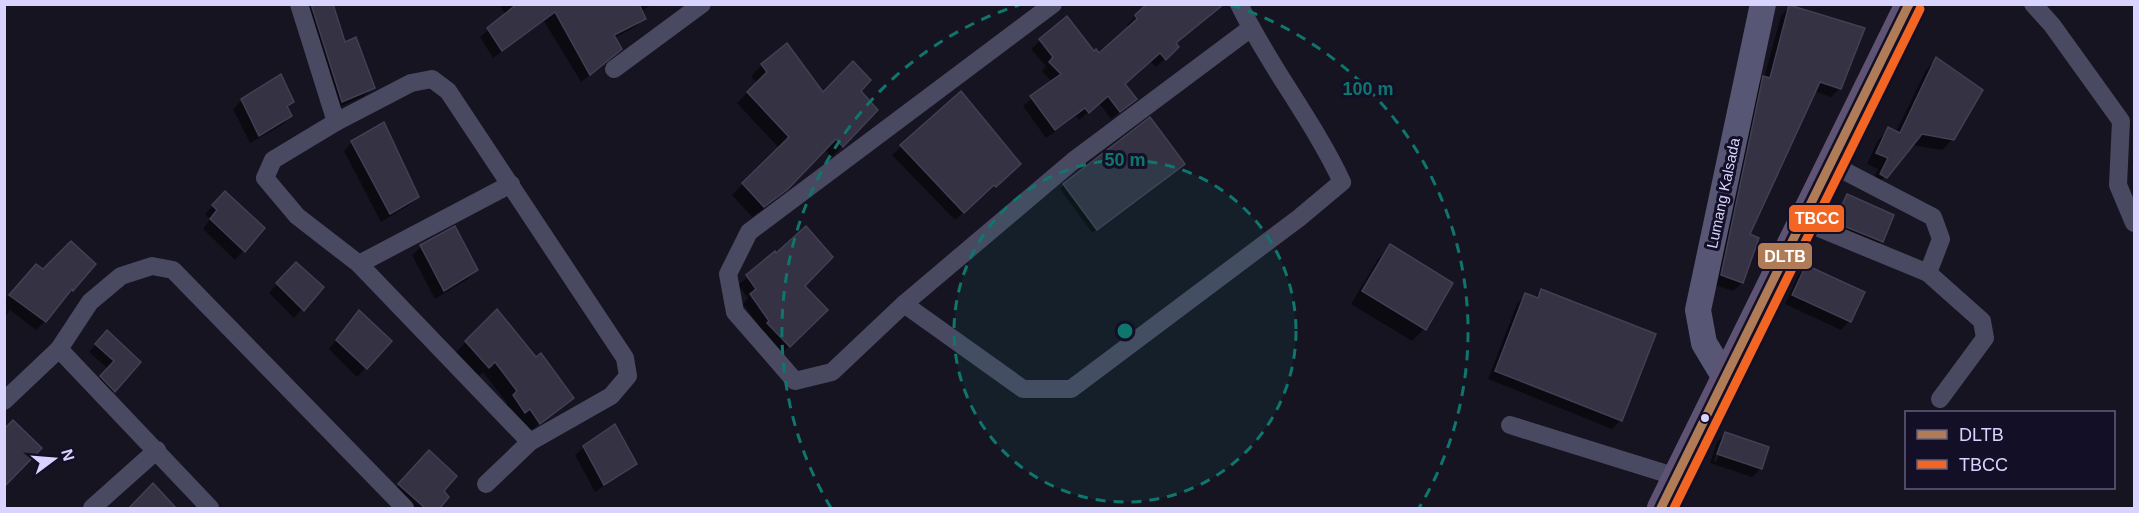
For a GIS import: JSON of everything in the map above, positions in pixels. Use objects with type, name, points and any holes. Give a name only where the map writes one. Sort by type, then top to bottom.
[{"type":"main road","points":[[1661,508],[1909,4]]},
{"type":"street","points":[[299,4],[336,122]]},
{"type":"street","points":[[614,69],[702,4]]},
{"type":"street","points":[[1053,4],[749,232],[728,274],[735,312],[795,381],[832,372],[904,304],[1073,161],[1251,28]]},
{"type":"street","points":[[904,304],[1023,389],[1071,388],[1299,218],[1342,182],[1328,152],[1251,28],[1239,4]]},
{"type":"street","name":"Lumang Kalsada","points":[[1725,378],[1704,343],[1698,310],[1763,4]]},
{"type":"street","points":[[2033,4],[2052,26],[2121,121],[2118,185],[2134,223]]},
{"type":"street","points":[[486,483],[530,442],[611,396],[628,376],[625,358],[511,184],[448,91],[432,79],[411,83],[336,122],[273,160],[265,178],[297,216],[359,264],[530,442]]},
{"type":"street","points":[[1831,164],[1933,217],[1941,239],[1928,273]]},
{"type":"street","points":[[359,264],[511,184]]},
{"type":"street","points":[[1802,221],[1928,273],[1982,321],[1985,338],[1940,399]]},
{"type":"street","points":[[4,401],[59,349],[90,302],[121,276],[152,266],[172,270],[405,508]]},
{"type":"street","points":[[59,349],[210,508]]},
{"type":"street","points":[[1510,425],[1677,477]]},
{"type":"street","points":[[92,508],[157,450]]},
{"type":"building","points":[[311,4],[333,4],[345,42],[356,37],[375,88],[342,102]]},
{"type":"building","points":[[517,4],[639,4],[646,19],[614,35],[622,49],[590,75],[555,12],[502,51],[487,28]]},
{"type":"building","points":[[1147,4],[1224,4],[1176,43],[1179,47],[1166,60],[1160,53],[1125,84],[1137,99],[1120,112],[1108,96],[1089,113],[1085,108],[1055,130],[1030,96],[1061,74],[1049,62],[1053,57],[1039,39],[1067,16],[1094,51],[1096,49],[1099,53],[1137,19],[1135,15]]},
{"type":"building","points":[[1789,5],[1865,28],[1841,89],[1820,82],[1750,234],[1759,238],[1743,283],[1721,275],[1763,76],[1770,78]]},
{"type":"building","points":[[787,43],[823,92],[853,61],[871,80],[861,91],[878,110],[843,147],[836,139],[788,189],[764,207],[742,183],[789,137],[747,92],[767,72],[761,64]]},
{"type":"building","points":[[1936,57],[1983,90],[1954,140],[1922,134],[1887,178],[1880,174],[1888,158],[1876,153],[1888,127],[1900,133]]},
{"type":"building","points":[[281,74],[294,102],[287,106],[292,116],[259,136],[241,99]]},
{"type":"building","points":[[961,91],[1021,164],[964,213],[900,145]]},
{"type":"building","points":[[1150,117],[1185,164],[1097,230],[1063,184]]},
{"type":"building","points":[[384,122],[419,197],[390,214],[351,141]]},
{"type":"building","points":[[225,191],[265,228],[245,252],[210,219],[217,210],[212,205]]},
{"type":"building","points":[[1847,194],[1894,215],[1883,242],[1834,222]]},
{"type":"building","points":[[455,226],[478,270],[444,291],[420,245]]},
{"type":"building","points":[[806,226],[833,257],[805,286],[828,310],[790,347],[767,323],[769,321],[750,294],[756,289],[746,275],[775,251],[776,253]]},
{"type":"building","points":[[71,241],[96,264],[73,291],[72,289],[46,322],[9,295],[36,264],[43,269]]},
{"type":"building","points":[[1390,244],[1453,283],[1426,330],[1362,291]]},
{"type":"building","points":[[296,262],[324,287],[304,311],[276,283]]},
{"type":"building","points":[[1806,265],[1865,292],[1851,322],[1792,295]]},
{"type":"building","points":[[1541,289],[1656,334],[1622,421],[1495,371],[1525,293],[1538,298]]},
{"type":"building","points":[[497,309],[536,357],[541,353],[574,398],[540,424],[530,409],[525,413],[513,395],[517,391],[495,362],[489,368],[465,341]]},
{"type":"building","points":[[359,310],[392,341],[367,369],[336,340]]},
{"type":"building","points":[[107,330],[141,362],[115,392],[100,376],[114,361],[95,344]]},
{"type":"building","points":[[13,420],[42,448],[4,487],[4,429]]},
{"type":"building","points":[[615,424],[637,464],[604,485],[583,446]]},
{"type":"building","points":[[1725,432],[1769,447],[1762,469],[1717,454]]},
{"type":"building","points":[[429,450],[457,476],[444,491],[449,497],[440,508],[425,508],[398,484]]},
{"type":"building","points":[[153,483],[176,508],[129,508]]},
{"type":"transit line","name":"DLTB","points":[[1661,508],[1909,4]]},
{"type":"transit line","name":"TBCC","points":[[1674,508],[1920,9]]}]
